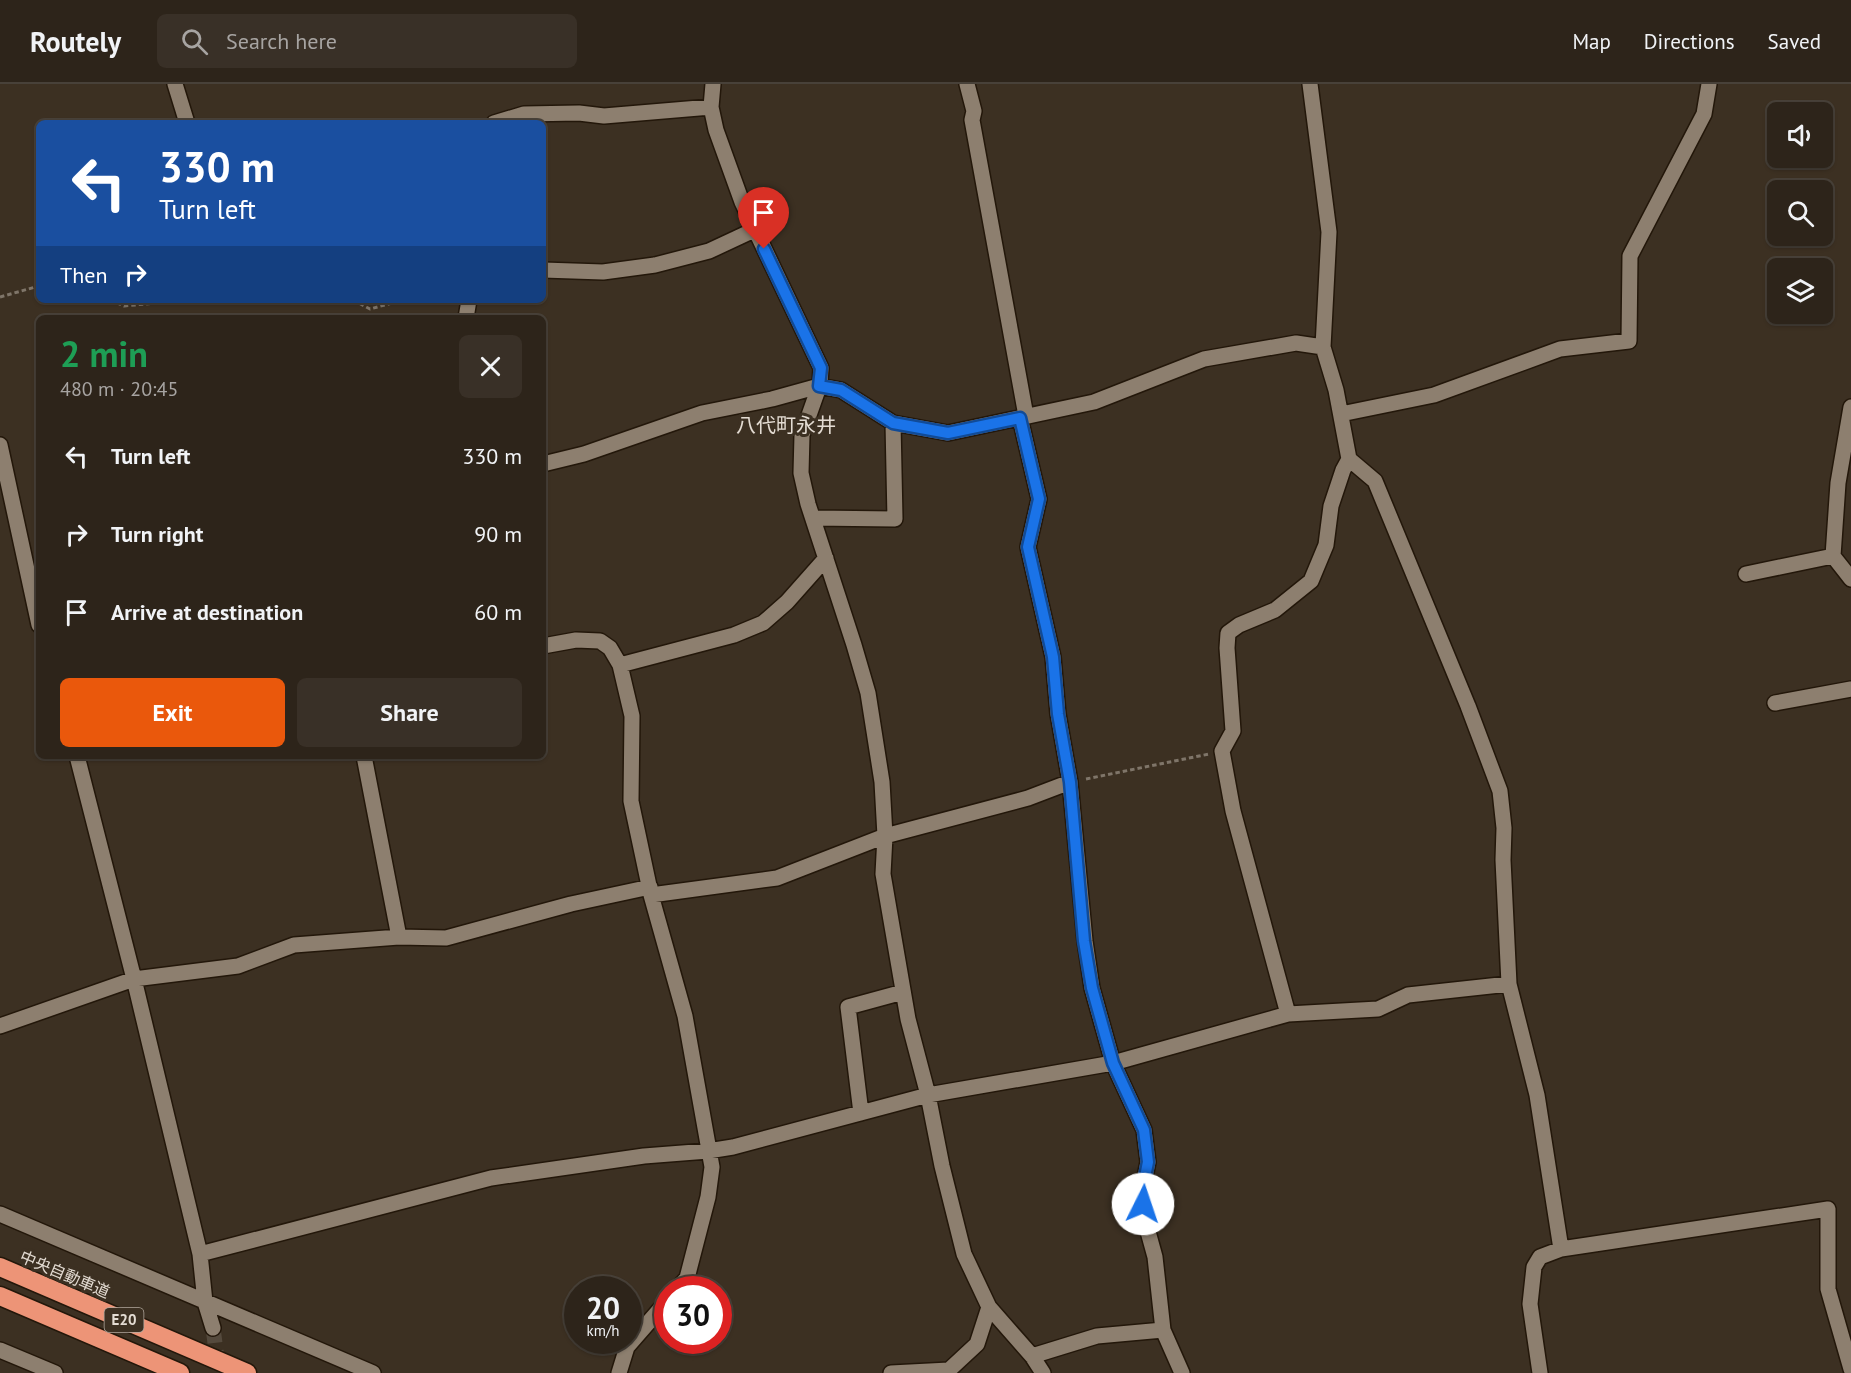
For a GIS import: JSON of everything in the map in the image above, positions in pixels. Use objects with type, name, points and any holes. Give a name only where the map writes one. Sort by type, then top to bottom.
[{"type":"highway","name":"中央自動車道","points":[[0,1267],[247,1373]]},
{"type":"highway","name":"E20","points":[[0,1296],[180,1373]]},
{"type":"street","points":[[175,84],[187,120]]},
{"type":"street","points":[[713,84],[711,107],[716,130],[734,182],[754,230],[821,368],[819,386],[802,435],[801,473],[868,693],[882,782],[885,836],[883,874],[903,992],[964,1254],[989,1307],[1032,1356],[1043,1373]]},
{"type":"street","points":[[967,84],[974,111],[972,120],[1039,499],[1028,547],[1053,657],[1058,714],[1070,782],[1084,941],[1092,988],[1113,1063],[1144,1130],[1148,1162],[1142,1192],[1144,1217],[1155,1257],[1163,1330],[1182,1373]]},
{"type":"street","points":[[1288,1014],[1233,811],[1222,751],[1233,731],[1228,633],[1239,625],[1275,610],[1311,582],[1326,545],[1331,506],[1349,459],[1336,390],[1323,347],[1329,232],[1310,84]]},
{"type":"street","points":[[1341,414],[1434,395],[1560,349],[1629,341],[1630,256],[1704,114],[1709,84]]},
{"type":"street","points":[[504,120],[524,114],[579,113],[604,116],[711,107]]},
{"type":"street","points":[[546,270],[603,272],[655,264],[709,251],[754,230]]},
{"type":"street","points":[[546,463],[584,454],[702,413],[772,399],[819,386],[841,390],[893,423],[948,433],[1094,402],[1204,359],[1296,343],[1323,347]]},
{"type":"street","points":[[1851,407],[1838,483],[1833,556],[1851,579]]},
{"type":"street","points":[[813,518],[895,519],[893,423]]},
{"type":"street","points":[[0,445],[36,611]]},
{"type":"street","points":[[1349,459],[1375,481],[1468,706],[1500,791],[1504,828],[1503,860],[1509,984],[1537,1095],[1562,1249]]},
{"type":"street","points":[[1746,574],[1833,556]]},
{"type":"street","points":[[620,665],[734,635],[763,623],[787,602],[826,558]]},
{"type":"street","points":[[546,645],[576,640],[600,641],[610,648],[620,665],[632,716],[631,801],[650,891],[685,1016],[712,1167],[708,1197],[688,1276]]},
{"type":"street","points":[[1775,703],[1851,689]]},
{"type":"street","points":[[78,759],[134,979],[200,1254],[205,1302],[213,1328]]},
{"type":"street","points":[[365,759],[399,937]]},
{"type":"street","points":[[0,1026],[134,979],[238,966],[294,945],[399,937],[446,938],[571,904],[650,891],[777,878],[885,836],[1028,798],[1070,782]]},
{"type":"street","points":[[200,1254],[491,1178],[644,1156],[733,1148],[928,1095],[1113,1063],[1288,1014],[1378,1009],[1408,995],[1509,984]]},
{"type":"street","points":[[861,1113],[848,1007],[903,992]]},
{"type":"street","points":[[1540,1373],[1530,1304],[1534,1267],[1540,1257],[1562,1249],[1828,1209],[1828,1289],[1851,1369]]},
{"type":"street","points":[[0,1214],[374,1373]]},
{"type":"street","points":[[891,1373],[949,1370],[977,1344],[989,1307]]},
{"type":"street","points":[[619,1373],[627,1347],[654,1316]]},
{"type":"street","points":[[1032,1356],[1097,1336],[1163,1330]]},
{"type":"street","points":[[0,1350],[55,1373]]},
{"type":"path","points":[[0,297],[36,287]]},
{"type":"path","points":[[117,303],[124,306],[156,303]]},
{"type":"path","points":[[359,303],[370,309],[392,303]]},
{"type":"path","points":[[1070,782],[1222,751]]},
{"type":"tunnel","points":[[213,1328],[219,1373]]},
{"type":"district","name":"八代町永井","points":[[786,425]]},
{"type":"route","points":[[764,249],[821,368],[819,386],[841,390],[893,423],[948,433],[1020,418],[1039,499],[1028,547],[1053,657],[1058,714],[1070,782],[1084,941],[1092,988],[1113,1063],[1144,1130],[1148,1162],[1142,1192],[1143,1204]]}]
